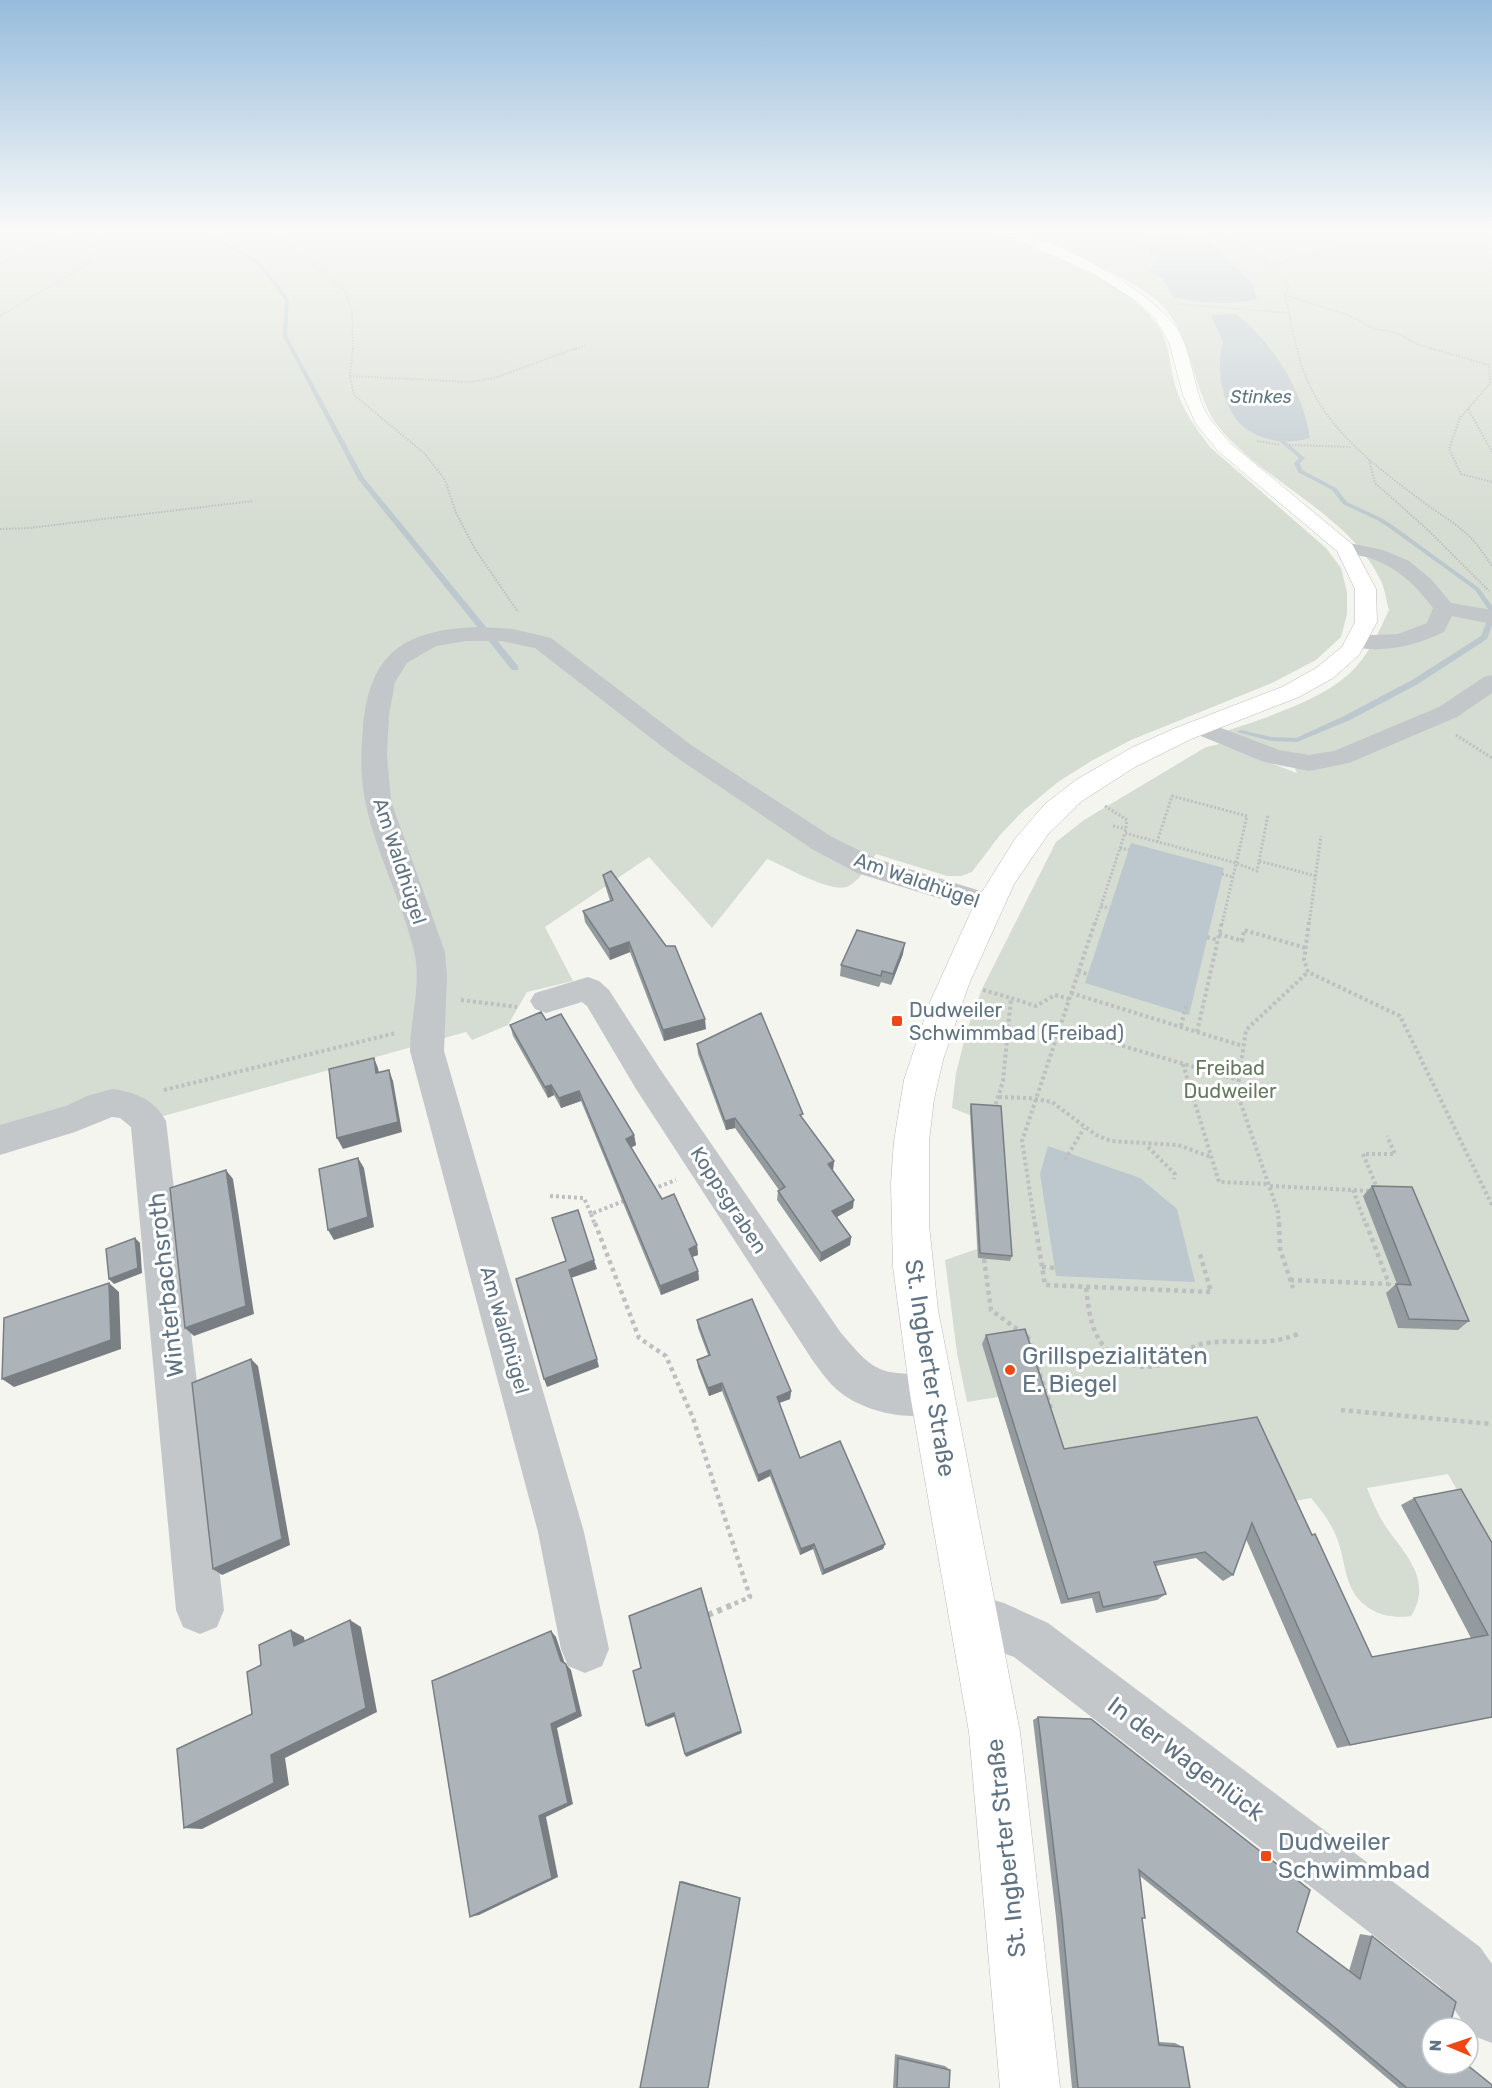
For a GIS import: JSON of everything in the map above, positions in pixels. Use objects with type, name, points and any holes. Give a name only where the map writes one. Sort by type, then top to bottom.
[{"type":"main road","points":[[1170,329],[1198,415],[1209,429],[1224,447],[1345,548],[1359,569],[1368,603],[1366,621],[1358,641]]},
{"type":"main road","name":"St. Ingberter Straße","points":[[1030,2088],[997,1750],[918,1325],[911,1245],[910,1173],[913,1128],[924,1064],[968,949],[1024,844],[1040,823],[1062,804],[1109,771],[1200,727],[1307,686],[1336,667],[1358,641]]},
{"type":"street","points":[[1345,548],[1369,550],[1408,570],[1428,587],[1444,608],[1492,617]]},
{"type":"street","points":[[1358,641],[1375,644],[1409,640],[1436,627],[1444,608]]},
{"type":"street","name":"Am Waldhügel","points":[[585,1649],[561,1532],[427,1051],[428,1011],[434,972],[430,952],[378,799],[375,771],[376,722],[386,674],[394,662],[409,649],[433,639],[456,635],[486,635],[537,640],[555,651],[682,750],[822,843],[867,866],[990,904]]},
{"type":"street","points":[[1200,727],[1273,757],[1309,763],[1340,758],[1435,717],[1465,701],[1492,682]]},
{"type":"street","name":"Koppsgraben","points":[[536,1004],[588,989],[598,998],[648,1079],[801,1310],[849,1373],[873,1388],[889,1392],[931,1395]]},
{"type":"street","points":[[0,1140],[75,1118],[99,1106],[112,1104]]},
{"type":"street","name":"Winterbachsroth","points":[[112,1104],[129,1105],[148,1121],[200,1610]]},
{"type":"street","name":"In der Wagenlück","points":[[974,1618],[1004,1627],[1031,1640],[1476,1980],[1492,2014]]},
{"type":"path","points":[[353,329],[350,376],[354,395],[425,454],[445,480],[456,513],[475,549],[537,640]]},
{"type":"path","points":[[1293,329],[1302,373],[1327,416],[1353,447],[1458,526],[1475,542],[1492,566]]},
{"type":"path","points":[[1378,329],[1396,333],[1419,345],[1489,365],[1490,382],[1460,418],[1449,449],[1461,474],[1492,482]]},
{"type":"path","points":[[350,376],[469,382],[494,378],[586,345]]},
{"type":"path","points":[[1468,409],[1492,452]]},
{"type":"path","points":[[1252,440],[1280,445]]},
{"type":"path","points":[[1289,445],[1353,447]]},
{"type":"path","points":[[1369,460],[1375,483],[1429,531],[1492,593]]},
{"type":"path","points":[[0,529],[29,528],[253,501]]},
{"type":"path","points":[[1435,717],[1449,731],[1492,758]]},
{"type":"path","points":[[1157,842],[1172,796],[1247,816],[1197,1032]]},
{"type":"path","points":[[1106,807],[1127,820],[1126,831],[1022,1141],[1045,1286],[1210,1292],[1200,1254]]},
{"type":"path","points":[[1113,826],[1157,842],[1236,863],[1257,871],[1268,815]]},
{"type":"path","points":[[1321,836],[1304,960],[1308,972],[1400,1016],[1492,1205]]},
{"type":"path","points":[[1120,848],[1129,850]]},
{"type":"path","points":[[1259,861],[1316,876]]},
{"type":"path","points":[[1222,874],[1232,877]]},
{"type":"path","points":[[1101,906],[1109,908]]},
{"type":"path","points":[[1207,937],[1242,941],[1244,930],[1306,948]]},
{"type":"path","points":[[1078,971],[1087,974]]},
{"type":"path","points":[[1293,1288],[1280,1249],[1278,1212],[1237,1092],[1246,1030],[1308,972]]},
{"type":"path","points":[[988,991],[1036,1006],[1055,995],[1069,999]]},
{"type":"path","points":[[1071,993],[1244,1046]]},
{"type":"path","points":[[993,1111],[1003,1081],[1011,998]]},
{"type":"path","points":[[112,1104],[428,1011],[536,1004]]},
{"type":"path","points":[[1181,1026],[1186,1006]]},
{"type":"path","points":[[1059,1027],[1238,1080]]},
{"type":"path","points":[[1183,1064],[1219,1182],[1379,1191],[1364,1154],[1395,1154],[1387,1136]]},
{"type":"path","points":[[999,1097],[1035,1099],[1056,1104],[1084,1128],[1111,1142],[1147,1146],[1168,1144],[1186,1147],[1211,1157]]},
{"type":"path","points":[[1065,1160],[1084,1128]]},
{"type":"path","points":[[1147,1146],[1175,1174],[1174,1179]]},
{"type":"path","points":[[644,1193],[707,1167]]},
{"type":"path","points":[[1290,1280],[1389,1284],[1353,1190]]},
{"type":"path","points":[[550,1196],[584,1198],[639,1338],[666,1356],[689,1408],[750,1597],[708,1615]]},
{"type":"path","points":[[591,1214],[633,1197]]},
{"type":"path","points":[[984,1258],[991,1310],[1028,1337],[1052,1411]]},
{"type":"path","points":[[1042,1267],[1055,1268]]},
{"type":"path","points":[[1086,1288],[1097,1337],[1111,1355],[1135,1367],[1159,1365],[1204,1343],[1267,1344],[1284,1341],[1298,1334]]},
{"type":"path","points":[[1341,1410],[1492,1424]]},
{"type":"green space","points":[[0,329],[1160,329],[1164,337],[1181,402],[1205,441],[1326,548],[1341,568],[1347,592],[1347,614],[1341,637],[1316,660],[1272,683],[1131,740],[1093,760],[1058,782],[1023,811],[1000,835],[972,872],[961,876],[947,876],[876,854],[857,880],[842,888],[821,883],[767,859],[712,928],[649,857],[545,927],[573,981],[527,992],[508,1025],[472,1040],[466,1032],[149,1120],[129,1105],[0,1140]]},
{"type":"green space","name":"Freibad Dudweiler","points":[[1179,329],[1492,329],[1492,1551],[1448,1474],[1367,1488],[1380,1518],[1408,1558],[1418,1580],[1417,1603],[1411,1616],[1383,1615],[1367,1607],[1354,1594],[1333,1529],[1311,1498],[1283,1503],[1233,1486],[1036,1520],[998,1397],[967,1402],[957,1353],[945,1260],[977,1249],[970,1115],[952,1108],[956,1073],[967,1030],[982,989],[1056,842],[1084,820],[1206,747],[1220,744],[1297,773],[1290,757],[1223,732],[1307,701],[1338,683],[1362,659],[1389,610],[1380,579],[1366,556],[1349,536],[1241,450],[1222,431],[1211,416],[1203,399]]},
{"type":"water","name":"Stinkes","points":[[1217,329],[1253,329],[1263,339],[1294,386],[1310,438],[1291,441],[1270,439],[1251,432],[1236,419],[1227,402],[1221,382],[1220,361],[1223,342]]},
{"type":"water","points":[[1131,843],[1224,868],[1189,1015],[1085,983]]},
{"type":"water","points":[[1048,1146],[1140,1178],[1177,1209],[1195,1282],[1056,1276],[1040,1174]]},
{"type":"building","points":[[611,871],[666,946],[675,946],[705,1019],[663,1030],[629,942],[609,949],[583,911],[613,900],[603,875]]},
{"type":"building","points":[[857,930],[905,943],[893,974],[882,971],[881,976],[841,965]]},
{"type":"building","points":[[541,1012],[546,1020],[561,1014],[634,1135],[626,1139],[662,1199],[674,1194],[697,1245],[689,1249],[698,1271],[660,1286],[579,1091],[559,1098],[551,1085],[545,1087],[510,1025]]},
{"type":"building","points":[[761,1013],[803,1114],[800,1115],[834,1161],[828,1164],[854,1200],[832,1211],[851,1237],[821,1253],[778,1191],[785,1187],[735,1118],[725,1121],[697,1044]]},
{"type":"building","points":[[374,1058],[376,1073],[389,1070],[398,1122],[337,1138],[329,1069]]},
{"type":"building","points":[[971,1104],[1001,1106],[1012,1256],[980,1253]]},
{"type":"building","points":[[358,1158],[368,1217],[328,1230],[319,1169]]},
{"type":"building","points":[[226,1170],[246,1306],[185,1328],[170,1188]]},
{"type":"building","points":[[1372,1186],[1412,1187],[1469,1321],[1409,1319],[1396,1284],[1411,1285]]},
{"type":"building","points":[[578,1210],[594,1260],[569,1270],[597,1359],[544,1379],[516,1279],[566,1261],[552,1218]]},
{"type":"building","points":[[135,1238],[138,1268],[109,1279],[106,1249]]},
{"type":"building","points":[[109,1283],[111,1340],[2,1379],[4,1318]]},
{"type":"building","points":[[752,1299],[791,1391],[777,1397],[800,1458],[840,1441],[885,1544],[824,1570],[814,1544],[801,1549],[770,1470],[758,1475],[722,1383],[708,1388],[697,1360],[710,1355],[697,1320]]},
{"type":"building","points":[[1025,1329],[1064,1449],[1257,1417],[1372,1657],[1488,1635],[1414,1498],[1461,1489],[1492,1543],[1492,1717],[1350,1745],[1252,1523],[1233,1575],[1205,1552],[1154,1562],[1166,1594],[1103,1607],[1099,1592],[1068,1599],[986,1335]]},
{"type":"building","points":[[251,1359],[282,1539],[213,1569],[192,1383]]},
{"type":"building","points":[[701,1588],[741,1731],[685,1754],[674,1713],[646,1725],[633,1671],[641,1668],[629,1616]]},
{"type":"building","points":[[350,1620],[366,1708],[271,1755],[274,1783],[184,1828],[177,1749],[252,1714],[247,1672],[261,1665],[259,1645],[291,1630],[294,1646]]},
{"type":"building","points":[[551,1631],[561,1661],[566,1664],[577,1712],[551,1724],[568,1803],[539,1816],[552,1878],[470,1917],[432,1681]]},
{"type":"building","points":[[1038,1717],[1091,1719],[1310,1890],[1297,1932],[1360,1979],[1372,1936],[1456,2002],[1452,2016],[1420,2016],[1420,2076],[1480,2075],[1492,2085],[1492,2088],[1407,2088],[1139,1870],[1145,1918],[1142,1918],[1159,2045],[1183,2047],[1190,2088],[1078,2088],[1062,1918]]},
{"type":"building","points":[[680,1882],[740,1898],[708,2088],[640,2088]]},
{"type":"building","points":[[898,2058],[950,2070],[949,2088],[897,2088]]},
{"type":"waterway","points":[[285,329],[285,336],[361,479],[515,668]]},
{"type":"waterway","points":[[1283,431],[1285,438],[1283,442],[1302,458],[1297,463],[1300,471],[1334,489],[1345,503],[1381,520],[1477,589],[1492,611]]},
{"type":"waterway","points":[[1241,732],[1271,739],[1297,740],[1347,718],[1415,682],[1484,637],[1490,621]]},
{"type":"place","name":"Dudweiler Schwimmbad (Freibad)","points":[[897,1021]]},
{"type":"place","name":"Grillspezialitäten E. Biegel","points":[[1010,1370]]},
{"type":"place","name":"Dudweiler Schwimmbad","points":[[1266,1856]]}]
